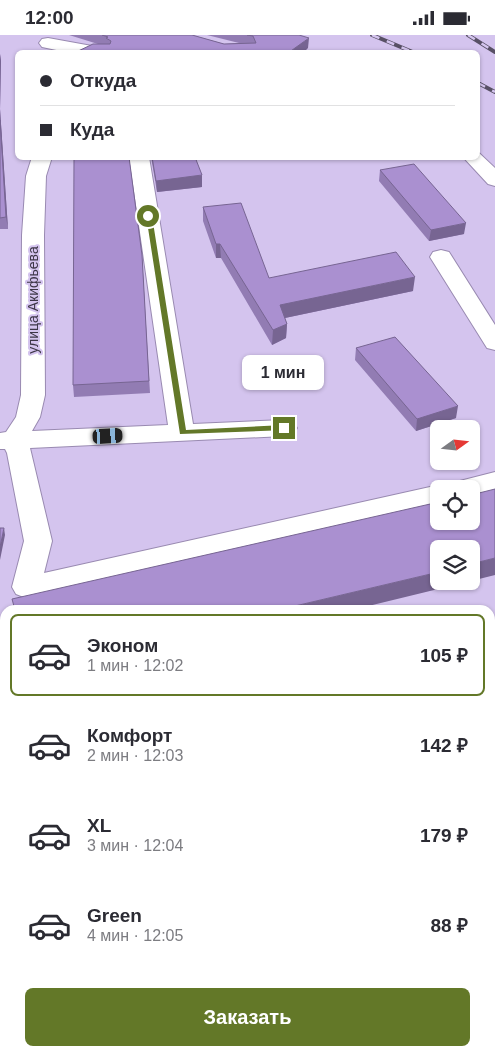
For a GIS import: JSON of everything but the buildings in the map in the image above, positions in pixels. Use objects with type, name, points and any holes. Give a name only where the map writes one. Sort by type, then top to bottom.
[{"type":"street","points":[[47,44],[84,50]]},
{"type":"street","name":"улица Акифьева","points":[[7,441],[28,417],[33,395],[33,235],[36,176],[41,160]]},
{"type":"street","points":[[139,160],[182,433]]},
{"type":"street","points":[[477,160],[495,180]]},
{"type":"street","points":[[441,257],[495,343]]},
{"type":"street","points":[[7,441],[284,428]]},
{"type":"street","points":[[7,441],[20,453],[38,541],[26,587],[430,496]]},
{"type":"street","points":[[480,485],[495,481]]},
{"type":"railway","points":[[372,35],[408,50]]},
{"type":"railway","points":[[468,35],[495,52]]},
{"type":"railway","points":[[480,84],[495,92]]},
{"type":"route","points":[[148,216],[182,433],[284,428]]}]
